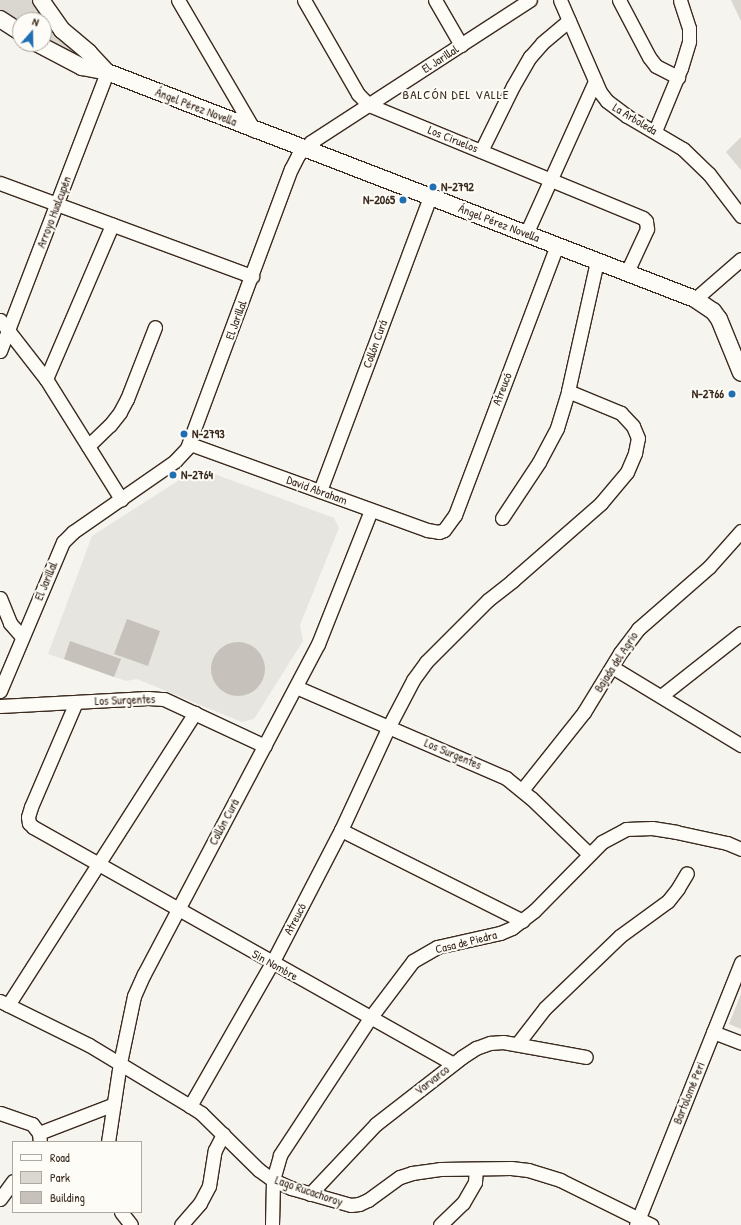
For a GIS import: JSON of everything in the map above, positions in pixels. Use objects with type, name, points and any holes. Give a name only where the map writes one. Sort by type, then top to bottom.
[{"type":"main road","name":"Ángel Pérez Novella","points":[[41,0],[62,30],[89,53],[107,72]]},
{"type":"main road","points":[[0,19],[12,27]]},
{"type":"main road","name":"Ángel Pérez Novella","points":[[52,52],[71,63],[91,70],[107,72],[695,299],[713,311],[719,319],[741,373]]},
{"type":"street","points":[[178,0],[254,130]]},
{"type":"street","name":"Los Ciruelos","points":[[304,0],[358,94],[369,105],[639,215],[646,221],[647,224],[645,233],[628,272]]},
{"type":"street","points":[[435,0],[461,45]]},
{"type":"street","name":"El Jarillal","points":[[0,691],[63,542],[73,532],[175,461],[184,453],[190,444],[291,169],[304,148],[530,0]]},
{"type":"street","name":"La Arboleda","points":[[560,0],[600,92],[607,101],[627,116],[671,140],[696,161],[741,216]]},
{"type":"street","points":[[619,0],[649,57],[656,66],[678,77]]},
{"type":"street","points":[[655,132],[678,77],[686,55],[689,41],[689,28],[680,0]]},
{"type":"street","points":[[481,151],[513,86],[530,57],[542,43],[569,20]]},
{"type":"street","name":"Arroyo Hualcupén","points":[[0,351],[4,325],[57,204],[107,72]]},
{"type":"street","points":[[526,234],[595,81]]},
{"type":"street","points":[[0,183],[252,276]]},
{"type":"street","name":"Collón Curá","points":[[320,492],[430,197]]},
{"type":"street","points":[[46,379],[112,224]]},
{"type":"street","name":"Atreucó","points":[[444,530],[455,515],[556,245]]},
{"type":"street","points":[[695,299],[741,259]]},
{"type":"street","points":[[502,518],[549,446],[563,412],[597,261]]},
{"type":"street","points":[[4,325],[46,379],[121,499]]},
{"type":"street","points":[[88,446],[110,425],[127,400],[155,327]]},
{"type":"street","name":"Atreucó","points":[[190,1106],[272,963],[342,830],[389,726],[413,680],[426,662],[488,600],[512,581],[601,503],[627,472],[635,453],[638,438],[633,426],[621,413],[594,400],[568,391]]},
{"type":"street","name":"David Abraham","points":[[190,444],[432,532],[444,530]]},
{"type":"street","name":"Collón Curá","points":[[108,1141],[120,1063],[134,996],[326,627],[371,510]]},
{"type":"street","name":"Bajada del Agrio","points":[[522,790],[584,712],[638,628],[709,567],[741,531]]},
{"type":"street","points":[[0,598],[10,623],[22,637]]},
{"type":"street","points":[[661,696],[741,634]]},
{"type":"street","points":[[612,667],[741,745]]},
{"type":"street","name":"Los Surgentes","points":[[296,687],[496,772],[522,790],[589,854]]},
{"type":"street","name":"Los Surgentes","points":[[0,706],[156,698],[172,702],[265,746]]},
{"type":"street","name":"Sin Nombre","points":[[76,702],[31,807],[28,817],[29,823],[33,827],[453,1064]]},
{"type":"street","points":[[4,1003],[98,864],[195,713]]},
{"type":"street","name":"Casa de Piedra","points":[[272,1225],[273,1180],[277,1162],[284,1147],[370,1018],[413,961],[437,947],[500,933],[512,928],[523,921],[589,854],[613,835],[626,829],[638,827],[652,828],[703,837],[741,849]]},
{"type":"street","points":[[342,830],[523,921]]},
{"type":"street","points":[[518,1043],[545,1008],[620,936],[668,901],[687,873]]},
{"type":"street","name":"Bartolomé Peri","points":[[642,1223],[713,1032],[741,962]]},
{"type":"street","name":"Lago Rucachoroy","points":[[4,1003],[72,1036],[120,1063],[190,1106],[201,1113],[247,1159],[273,1180],[310,1194],[341,1204],[360,1204],[400,1177],[412,1173],[425,1170],[511,1168],[544,1174],[566,1183],[642,1223]]},
{"type":"street","points":[[713,1032],[741,1043]]},
{"type":"street","name":"Varvarco","points":[[310,1194],[376,1124],[476,1048],[490,1043],[518,1043],[586,1057]]},
{"type":"street","points":[[0,1113],[32,1124],[39,1137],[114,1104]]},
{"type":"street","points":[[181,1225],[200,1203],[209,1186],[215,1150],[223,1134]]},
{"type":"street","points":[[440,1225],[463,1203],[474,1182],[476,1169]]},
{"type":"street","points":[[0,1199],[12,1182]]},
{"type":"street","points":[[122,1213],[131,1225]]},
{"type":"shaded area","points":[[198,468],[334,518],[339,528],[300,625],[303,641],[254,719],[242,722],[137,679],[126,681],[48,654],[92,536]]},
{"type":"green space","points":[[0,0],[35,0],[45,12],[12,12],[12,22],[0,14]]},
{"type":"green space","points":[[731,0],[741,0],[741,21]]},
{"type":"green space","points":[[52,20],[89,62],[52,46]]},
{"type":"green space","points":[[741,137],[741,170],[726,152]]},
{"type":"green space","points":[[741,994],[741,1029],[729,1024]]},
{"type":"building","points":[[127,619],[160,631],[148,666],[114,654]]},
{"type":"building","points":[[70,641],[121,659],[114,677],[64,659]]},
{"type":"building","points":[[233,642],[243,642],[253,646],[261,654],[265,664],[265,674],[261,684],[253,692],[243,696],[233,696],[223,692],[215,684],[211,674],[211,664],[215,654],[223,646]]},
{"type":"place","name":"N-2792","points":[[433,187]]},
{"type":"place","name":"N-2065","points":[[403,200]]},
{"type":"place","name":"N-2766","points":[[732,394]]},
{"type":"place","name":"N-2793","points":[[184,434]]},
{"type":"place","name":"N-2764","points":[[173,475]]},
{"type":"district","name":"BALCÓN DEL VALLE","points":[[456,94]]}]
